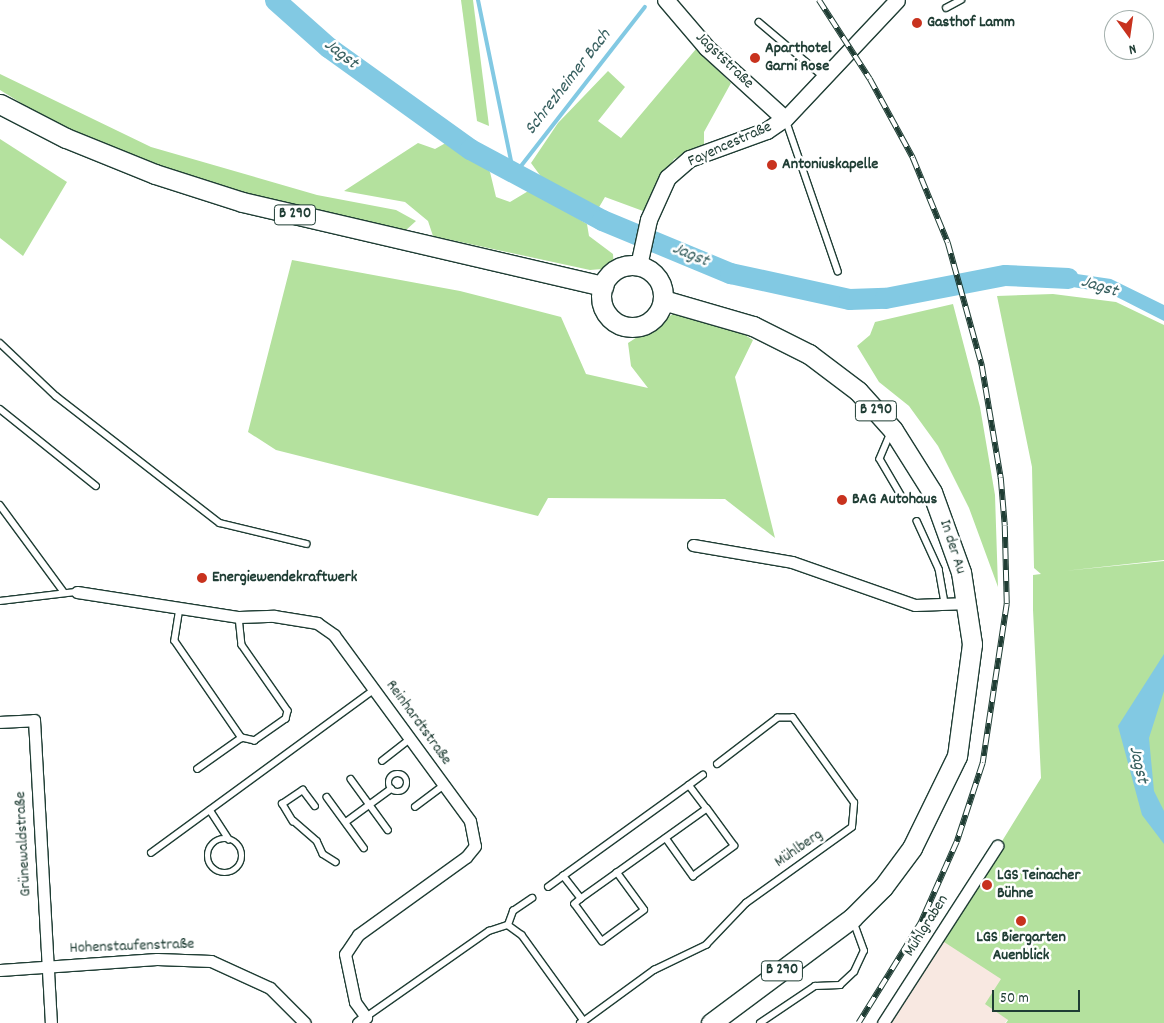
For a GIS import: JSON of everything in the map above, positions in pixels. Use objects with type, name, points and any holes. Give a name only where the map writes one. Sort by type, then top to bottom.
[{"type":"main road","name":"Jagststraße","points":[[666,0],[707,48],[785,119]]},
{"type":"main road","name":"B 290","points":[[0,104],[66,138],[155,174],[242,202],[603,286]]},
{"type":"main road","name":"Fayencestraße","points":[[641,259],[649,220],[668,178],[690,160],[767,131],[785,119]]},
{"type":"main road","points":[[641,259],[660,282],[663,300],[654,318],[625,326],[608,315],[603,286],[622,267],[641,259]]},
{"type":"main road","name":"In der Au","points":[[663,300],[753,326],[809,354],[858,392],[893,430],[932,492],[950,533],[968,603]]},
{"type":"main road","name":"B 290","points":[[711,1023],[852,918],[883,887],[912,848],[957,756],[971,674],[968,603]]},
{"type":"street","name":"Fayencestraße","points":[[785,119],[897,0]]},
{"type":"street","points":[[693,545],[792,562],[915,604],[968,603]]},
{"type":"street","name":"Reinhardtstraße","points":[[77,592],[239,617],[274,616],[316,623],[334,635],[470,821],[476,832],[475,846],[466,857],[358,935],[345,954],[355,1002],[362,1020]]},
{"type":"street","name":"Grünewaldstraße","points":[[0,722],[34,720],[47,967],[52,1023]]},
{"type":"street","name":"Mühlgraben","points":[[883,1023],[997,846]]},
{"type":"street","name":"Hohenstaufenstraße","points":[[0,970],[157,960],[210,961],[270,988],[305,1023]]},
{"type":"lane","points":[[946,8],[961,0]]},
{"type":"lane","points":[[759,22],[824,77]]},
{"type":"lane","points":[[785,119],[838,272]]},
{"type":"lane","points":[[0,343],[56,396],[220,523],[307,544]]},
{"type":"lane","points":[[0,409],[96,486]]},
{"type":"lane","points":[[893,430],[880,459],[901,495]]},
{"type":"lane","points":[[0,505],[64,592]]},
{"type":"lane","points":[[917,521],[938,569],[945,604]]},
{"type":"lane","points":[[0,601],[64,592],[77,592]]},
{"type":"lane","points":[[181,607],[175,641],[242,738],[255,741],[286,719],[288,711],[242,645],[239,617]]},
{"type":"lane","points":[[151,853],[374,690]]},
{"type":"lane","name":"Mühlberg","points":[[583,1022],[654,970],[706,945],[746,903],[852,827],[854,803],[792,718],[778,718],[718,764]]},
{"type":"lane","points":[[198,770],[242,738]]},
{"type":"lane","points":[[382,761],[410,739]]},
{"type":"lane","points":[[548,887],[703,775]]},
{"type":"lane","points":[[351,779],[388,830]]},
{"type":"lane","points":[[415,807],[444,785]]},
{"type":"lane","points":[[666,838],[693,876],[734,846],[690,785]]},
{"type":"lane","points":[[346,822],[391,788]]},
{"type":"lane","points":[[315,806],[303,790],[282,804],[293,822],[317,841],[323,854],[336,862]]},
{"type":"lane","points":[[327,797],[364,848]]},
{"type":"lane","points":[[617,873],[644,910],[602,942],[575,904],[617,873],[707,809]]},
{"type":"lane","points":[[210,810],[229,839],[238,845],[241,861],[224,872],[214,868],[208,853],[214,843],[229,839]]},
{"type":"lane","points":[[564,876],[581,899]]},
{"type":"lane","points":[[508,925],[513,911],[532,898]]},
{"type":"lane","points":[[760,1023],[815,986],[840,984],[854,972],[864,951],[852,918]]},
{"type":"lane","points":[[362,1020],[488,931],[508,925],[522,934],[583,1022]]},
{"type":"shaded area","points":[[967,902],[1046,965],[1005,1023],[888,1023]]},
{"type":"green space","points":[[461,0],[473,0],[489,126],[477,121]]},
{"type":"green space","points":[[696,49],[731,83],[704,132],[704,145],[674,159],[643,211],[605,197],[598,209],[545,182],[531,163],[558,123],[608,71],[625,87],[598,121],[621,138]]},
{"type":"green space","points":[[0,74],[151,147],[317,195],[396,210],[416,221],[405,231],[284,205],[163,168],[47,119],[0,90]]},
{"type":"green space","points":[[0,139],[67,182],[23,256],[0,238]]},
{"type":"green space","points":[[451,140],[490,172],[496,197],[510,202],[530,190],[587,224],[589,236],[613,254],[614,268],[590,270],[433,236],[428,221],[405,202],[344,191],[418,143],[435,149]]},
{"type":"green space","points":[[292,260],[460,291],[561,317],[586,374],[648,388],[631,366],[628,343],[676,312],[745,335],[753,340],[735,377],[775,538],[725,499],[548,498],[538,516],[276,450],[248,432]]},
{"type":"green space","points":[[1053,294],[1116,302],[1164,325],[1164,560],[1064,571],[1164,561],[1164,1023],[1006,1023],[1008,1020],[985,1004],[1001,979],[941,940],[1041,778],[1033,575],[1041,574],[1034,568],[1032,467],[997,296]]},
{"type":"green space","points":[[953,304],[980,407],[995,495],[998,587],[969,508],[938,446],[909,406],[879,382],[857,346],[870,335],[875,322]]},
{"type":"water","points":[[1036,268],[1111,279],[1164,305],[1164,321],[1109,293],[1042,282]]},
{"type":"water","points":[[1164,654],[1164,691],[1149,738],[1154,791],[1164,811],[1164,844],[1142,815],[1118,726]]},
{"type":"waterway","name":"Jagst","points":[[275,0],[328,47],[470,149],[602,220],[730,273],[849,299],[885,298],[1005,275],[1068,278]]},
{"type":"waterway","points":[[478,0],[514,175]]},
{"type":"waterway","name":"Schrezheimer Bach","points":[[514,175],[645,7]]},
{"type":"railway","points":[[819,0],[870,79],[913,158],[948,243],[982,366],[1001,478],[1005,526],[1007,604],[983,763],[957,842],[921,923],[859,1023]]},
{"type":"place","name":"Gasthof Lamm","points":[[917,23]]},
{"type":"place","name":"Aparthotel Garni Rose","points":[[755,58]]},
{"type":"place","name":"Antoniuskapelle","points":[[772,165]]},
{"type":"place","name":"BAG Autohaus","points":[[842,500]]},
{"type":"place","name":"Energiewendekraftwerk","points":[[202,578]]},
{"type":"place","name":"LGS Teinacher Bühne","points":[[987,885]]},
{"type":"place","name":"LGS Biergarten Auenblick","points":[[1021,921]]}]
